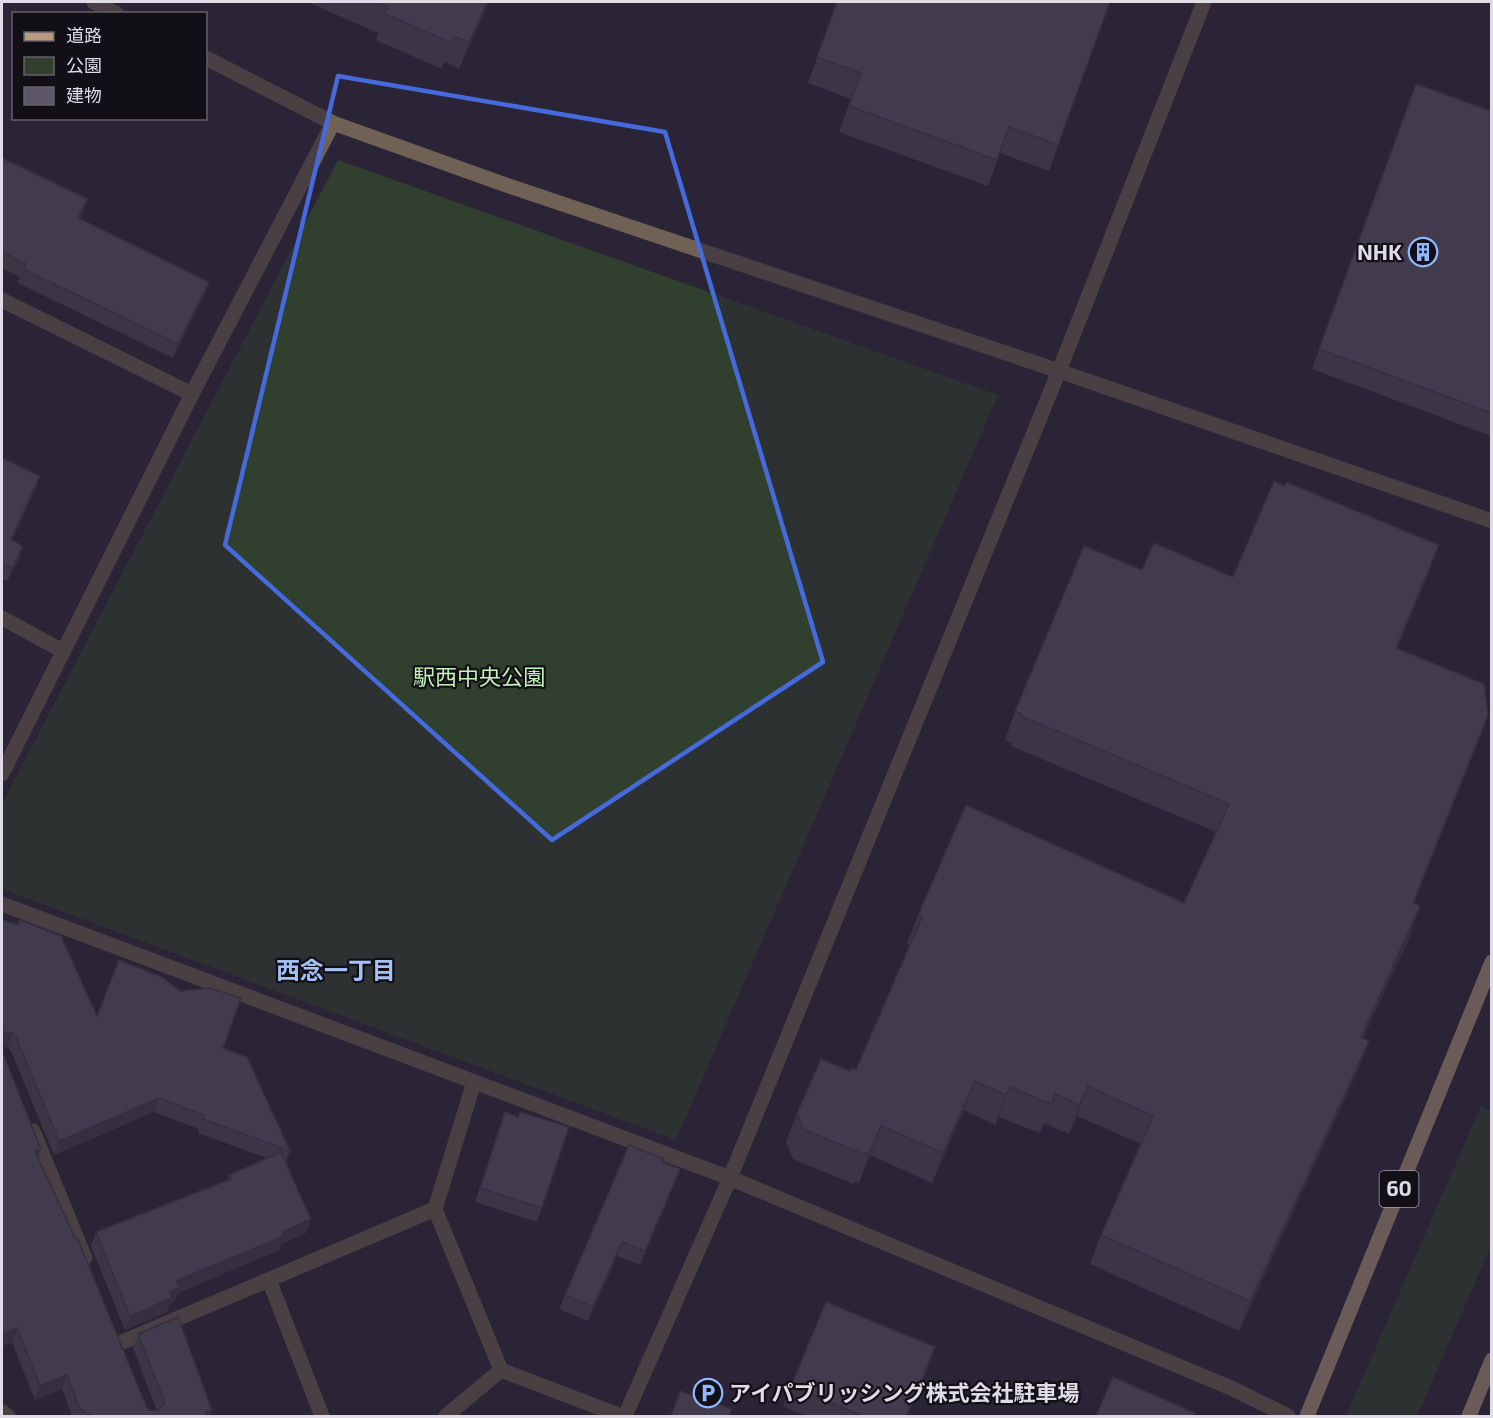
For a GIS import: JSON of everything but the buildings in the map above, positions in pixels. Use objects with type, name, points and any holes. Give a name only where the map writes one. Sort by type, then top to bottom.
[{"type":"main road","name":"60","points":[[1307,1416],[1491,962]]},
{"type":"main road","points":[[1469,1416],[1491,1360]]},
{"type":"street","points":[[94,2],[113,12]]},
{"type":"street","points":[[474,1082],[435,1209],[501,1370],[623,1416],[730,1178],[1059,371],[1204,2]]},
{"type":"street","points":[[207,59],[333,123],[517,189],[1059,371],[1491,520]]},
{"type":"street","points":[[2,774],[192,394],[333,123]]},
{"type":"street","points":[[2,300],[192,394]]},
{"type":"street","points":[[2,618],[63,651]]},
{"type":"street","points":[[2,904],[730,1178],[1231,1388],[1288,1416]]},
{"type":"street","points":[[29,1121],[93,1276]]},
{"type":"street","points":[[120,1343],[435,1209]]},
{"type":"street","points":[[269,1280],[322,1416]]},
{"type":"street","points":[[446,1416],[501,1370]]},
{"type":"street","points":[[2,1412],[8,1416]]},
{"type":"highlighted area","points":[[338,76],[665,132],[823,662],[552,840],[225,545]]},
{"type":"green space","name":"駅西中央公園","points":[[338,160],[998,395],[676,1140],[2,889],[2,804]]},
{"type":"green space","points":[[1481,1106],[1491,1111],[1491,1246],[1417,1416],[1346,1416]]},
{"type":"place","name":"NHK","points":[[1423,252]]},
{"type":"place","name":"アイパブリッシング株式会社駐車場","points":[[708,1393]]},
{"type":"district","name":"西念一丁目","points":[[336,971]]}]
